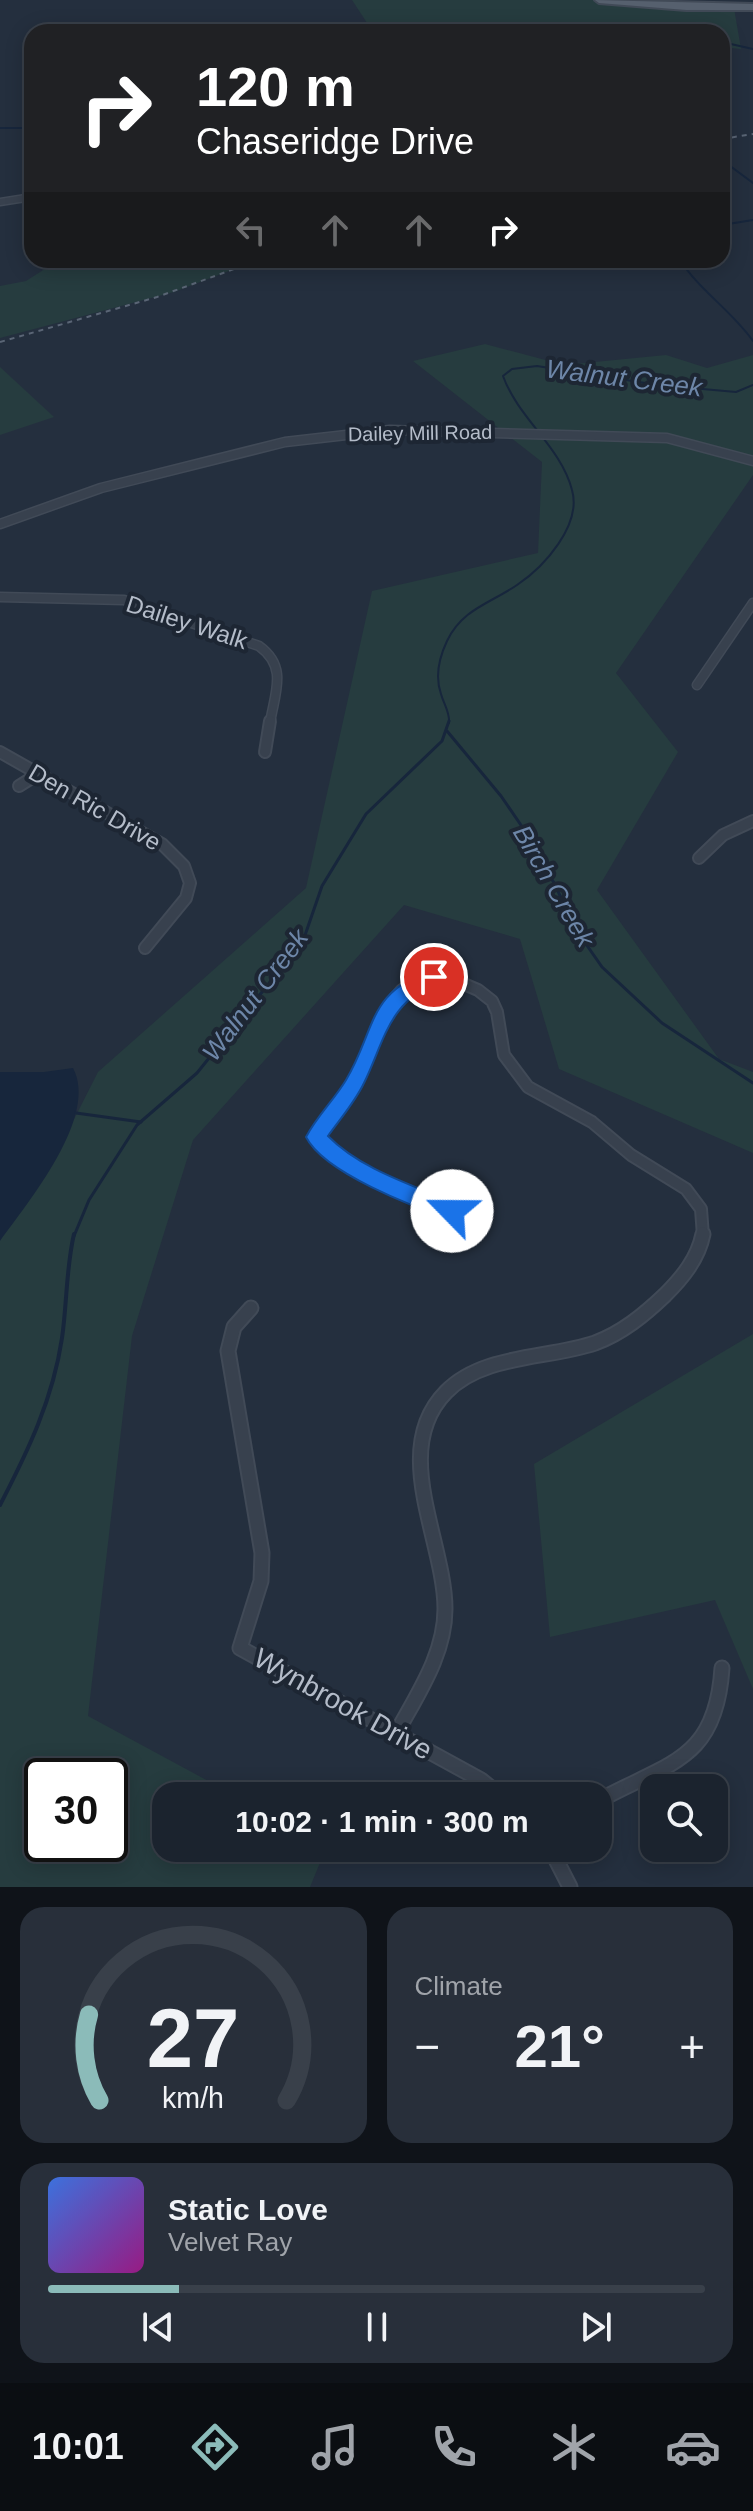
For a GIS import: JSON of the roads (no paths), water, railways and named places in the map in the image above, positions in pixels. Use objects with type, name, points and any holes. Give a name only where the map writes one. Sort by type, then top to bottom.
[{"type":"main road","points":[[599,0],[753,7]]},
{"type":"street","points":[[0,202],[24,198]]},
{"type":"street","name":"Dailey Mill Road","points":[[0,524],[101,488],[285,442],[390,430],[667,438],[753,461]]},
{"type":"street","name":"Dailey Walk","points":[[0,597],[45,601],[100,596],[124,600],[259,646],[273,656],[278,671],[265,752]]},
{"type":"street","points":[[697,685],[753,603]]},
{"type":"street","name":"Den Ric Drive","points":[[0,752],[162,844],[184,866],[190,883],[186,898],[145,948]]},
{"type":"street","points":[[19,786],[38,774]]},
{"type":"street","points":[[699,858],[715,840],[753,821]]},
{"type":"street","points":[[397,1732],[442,1640],[445,1598],[438,1541],[425,1498],[418,1446],[429,1412],[447,1391],[476,1372],[572,1350],[629,1327],[683,1276],[698,1252],[704,1222],[696,1199],[677,1181],[630,1154],[588,1119],[536,1094],[522,1080],[507,1062],[500,1042],[496,1007],[486,996],[463,983],[434,977],[415,983],[384,1012],[355,1083],[316,1137],[330,1152],[371,1176],[452,1211]]},
{"type":"street","name":"Wynbrook Drive","points":[[251,1308],[234,1327],[228,1351],[262,1553],[261,1581],[240,1648],[484,1782]]},
{"type":"street","points":[[612,1792],[671,1765],[700,1744],[715,1717],[723,1690],[722,1668]]},
{"type":"street","points":[[557,1862],[570,1887]]},
{"type":"water","points":[[73,1068],[78,1088],[69,1134],[42,1182],[0,1241],[0,1072],[44,1072]]},
{"type":"waterway","name":"Walnut Creek","points":[[730,44],[753,49]]},
{"type":"waterway","points":[[0,128],[24,128]]},
{"type":"waterway","name":"Walnut Creek","points":[[730,166],[753,183]]},
{"type":"waterway","name":"Walnut Creek","points":[[730,224],[753,220]]},
{"type":"waterway","name":"Walnut Creek","points":[[686,268],[753,341]]},
{"type":"waterway","name":"Walnut Creek","points":[[449,721],[438,674],[453,630],[469,614],[528,577],[549,556],[566,531],[574,503],[559,460],[519,405],[503,376],[512,369],[537,366],[658,385],[736,392],[753,385]]},
{"type":"waterway","name":"Walnut Creek","points":[[141,1122],[197,1073],[303,941],[322,886],[366,814],[442,741],[449,721]]},
{"type":"waterway","name":"Birch Creek","points":[[447,731],[501,796],[525,831],[535,856],[555,884],[572,924],[602,967],[662,1023],[753,1083]]},
{"type":"waterway","points":[[76,1113],[141,1122]]},
{"type":"waterway","name":"Walnut Creek","points":[[74,1236],[89,1200],[141,1122]]},
{"type":"waterway","name":"Walnut Creek","points":[[0,1505],[30,1445],[52,1382],[62,1338],[74,1234]]},
{"type":"railway","points":[[730,138],[753,134]]},
{"type":"railway","points":[[0,342],[157,297],[237,268]]}]
